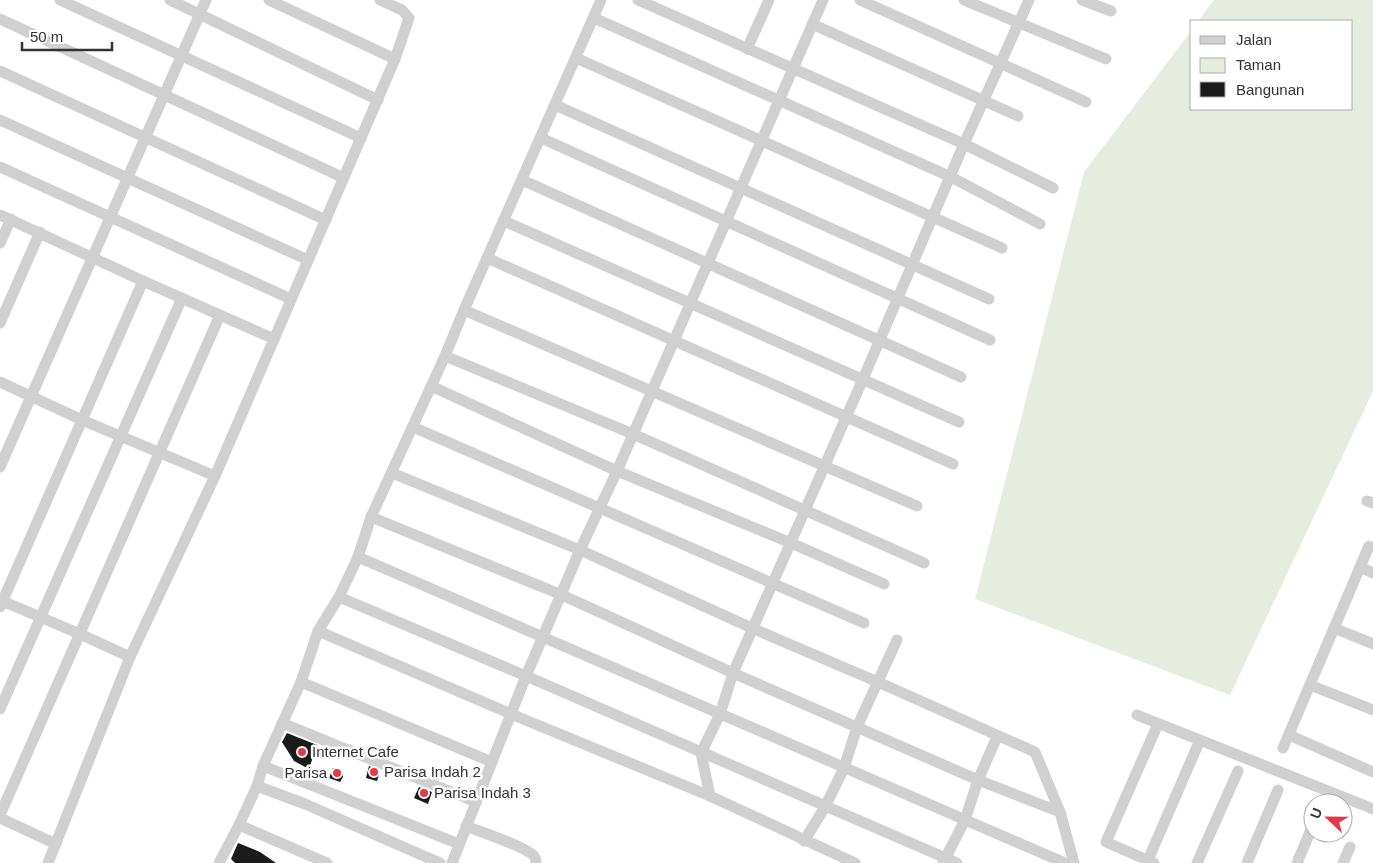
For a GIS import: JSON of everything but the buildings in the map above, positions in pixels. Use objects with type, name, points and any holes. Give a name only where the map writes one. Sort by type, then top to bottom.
[{"type":"street","points":[[60,0],[361,138]]},
{"type":"street","points":[[170,0],[378,100]]},
{"type":"street","points":[[0,467],[206,0]]},
{"type":"street","points":[[269,0],[395,59]]},
{"type":"street","points":[[48,863],[130,658],[215,476],[395,59],[409,18],[402,10],[380,0]]},
{"type":"street","points":[[219,863],[239,825],[256,786],[262,766],[302,682],[318,630],[339,598],[358,557],[372,517],[445,356],[601,0]]},
{"type":"street","points":[[638,0],[964,144],[1053,188]]},
{"type":"street","points":[[747,48],[768,0]]},
{"type":"street","points":[[452,863],[526,676],[580,550],[617,471],[823,0]]},
{"type":"street","points":[[860,0],[1086,102]]},
{"type":"street","points":[[964,0],[1106,59]]},
{"type":"street","points":[[710,796],[701,753],[720,714],[733,673],[774,584],[964,144],[1029,0]]},
{"type":"street","points":[[1082,0],[1111,11]]},
{"type":"street","points":[[594,18],[951,177],[1040,224]]},
{"type":"street","points":[[0,19],[344,178]]},
{"type":"street","points":[[812,24],[1018,116]]},
{"type":"street","points":[[576,58],[1002,248]]},
{"type":"street","points":[[0,71],[326,220]]},
{"type":"street","points":[[555,105],[989,298]]},
{"type":"street","points":[[0,120],[308,260]]},
{"type":"street","points":[[541,138],[990,340]]},
{"type":"street","points":[[0,167],[291,299]]},
{"type":"street","points":[[522,180],[961,377]]},
{"type":"street","points":[[0,243],[5,217],[274,339]]},
{"type":"street","points":[[504,221],[960,422]]},
{"type":"street","points":[[0,323],[40,232]]},
{"type":"street","points":[[487,258],[953,464]]},
{"type":"street","points":[[130,658],[80,634],[1,603],[143,281]]},
{"type":"street","points":[[0,710],[182,298]]},
{"type":"street","points":[[464,310],[917,506]]},
{"type":"street","points":[[56,844],[0,817],[220,315]]},
{"type":"street","points":[[445,356],[632,434],[924,563]]},
{"type":"street","points":[[0,382],[82,420],[215,476]]},
{"type":"street","points":[[430,386],[617,471],[791,543],[884,584]]},
{"type":"street","points":[[413,427],[864,623]]},
{"type":"street","points":[[392,473],[580,550],[997,737],[1035,752],[1060,812],[1074,863]]},
{"type":"street","points":[[372,517],[562,595],[733,673],[978,780],[1060,812]]},
{"type":"street","points":[[1283,748],[1369,546]]},
{"type":"street","points":[[358,557],[1065,863]]},
{"type":"street","points":[[1360,567],[1373,573]]},
{"type":"street","points":[[339,598],[526,676],[949,861],[978,780],[997,737]]},
{"type":"street","points":[[1334,628],[1373,644]]},
{"type":"street","points":[[318,630],[511,714],[710,796],[855,863]]},
{"type":"street","points":[[804,841],[825,807],[844,768],[857,727],[897,640]]},
{"type":"street","points":[[302,682],[492,762]]},
{"type":"street","points":[[1310,685],[1373,710]]},
{"type":"street","points":[[1137,715],[1373,810]]},
{"type":"street","points":[[282,723],[476,802]]},
{"type":"street","points":[[1158,724],[1106,842],[1151,862],[1200,740]]},
{"type":"street","points":[[1288,735],[1373,772]]},
{"type":"street","points":[[262,766],[459,844]]},
{"type":"street","points":[[1197,863],[1238,771]]},
{"type":"street","points":[[256,786],[305,804],[440,863]]},
{"type":"street","points":[[1247,863],[1278,790]]},
{"type":"street","points":[[239,825],[327,863]]},
{"type":"street","points":[[466,826],[524,849],[534,856],[536,863]]},
{"type":"street","points":[[1297,863],[1305,843]]},
{"type":"street","points":[[1343,863],[1350,847]]},
{"type":"green space","points":[[1214,0],[1373,0],[1373,391],[1230,695],[975,599],[1084,172],[1190,33],[1190,110],[1353,110],[1353,20],[1199,20]]},
{"type":"place","name":"Internet Cafe","points":[[302,752]]},
{"type":"place","name":"Parisa Indah 2","points":[[374,772]]},
{"type":"place","name":"Parisa","points":[[337,773]]},
{"type":"place","name":"Parisa Indah 3","points":[[424,793]]}]
